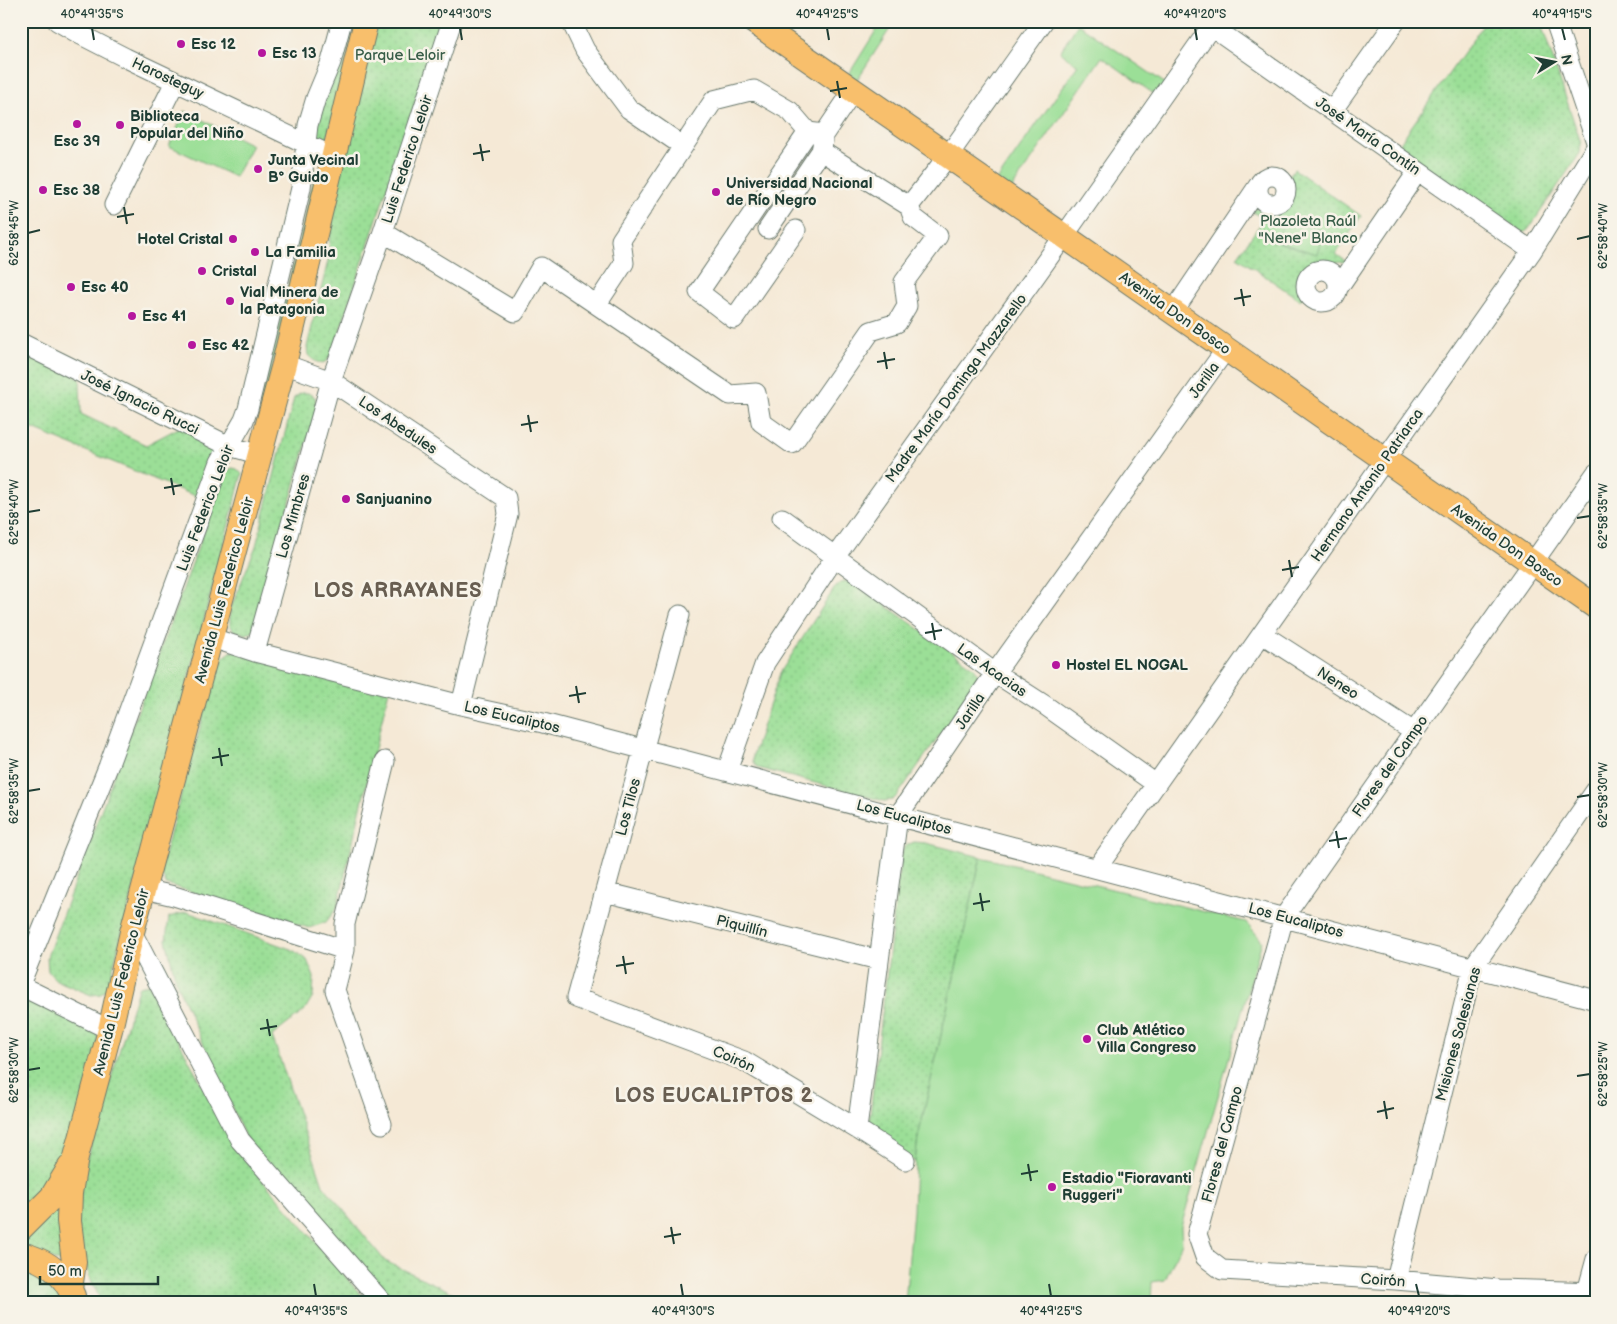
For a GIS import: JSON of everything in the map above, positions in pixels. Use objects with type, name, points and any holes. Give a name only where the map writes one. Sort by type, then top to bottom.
[{"type":"main road","name":"Avenida Luis Federico Leloir","points":[[74,1299],[74,1262],[69,1221],[70,1194],[76,1158],[110,1030],[132,932],[284,364],[366,21]]},
{"type":"main road","name":"Avenida Don Bosco","points":[[753,21],[1596,607]]},
{"type":"main road","name":"Avenida Luis Federico Leloir","points":[[21,1228],[52,1197],[76,1158]]},
{"type":"main road","points":[[21,1254],[42,1260],[58,1272],[74,1299]]},
{"type":"street","name":"Harosteguy","points":[[57,21],[81,35],[176,82],[334,157]]},
{"type":"street","name":"Luis Federico Leloir","points":[[21,982],[108,767],[220,462],[244,420],[248,409],[301,188],[308,125],[316,98],[332,62],[342,21]]},
{"type":"street","name":"Luis Federico Leloir","points":[[331,381],[383,232],[452,21]]},
{"type":"street","points":[[571,21],[585,50],[629,109],[683,146]]},
{"type":"street","points":[[1332,111],[1396,21]]},
{"type":"street","points":[[1555,21],[1596,142]]},
{"type":"street","points":[[909,206],[948,156],[1043,22]]},
{"type":"street","name":"José María Contín","points":[[1210,23],[1532,251]]},
{"type":"street","name":"Madre María Dominga Mazzarello","points":[[727,771],[766,663],[835,557],[1064,236],[1210,23]]},
{"type":"street","points":[[1574,78],[1596,94]]},
{"type":"street","points":[[114,205],[176,82]]},
{"type":"street","points":[[383,232],[515,312],[542,266],[597,304],[730,395],[756,393],[761,422],[792,444],[871,332],[896,323],[907,306],[904,282],[938,236],[913,217],[909,206],[818,140],[790,111],[754,90],[714,100],[621,240],[624,263],[597,304]]},
{"type":"street","points":[[768,229],[818,140],[853,90]]},
{"type":"street","points":[[751,216],[768,229],[791,237],[734,319],[699,292],[751,216],[818,140]]},
{"type":"street","name":"Hermano Antonio Patriarca","points":[[1097,868],[1532,251],[1596,147]]},
{"type":"street","points":[[1338,288],[1418,171]]},
{"type":"street","points":[[1173,312],[1260,183]]},
{"type":"street","name":"José Ignacio Rucci","points":[[21,343],[229,446],[260,455]]},
{"type":"street","name":"Jarilla","points":[[857,1129],[898,816],[995,673],[1226,349]]},
{"type":"street","name":"Los Abedules","points":[[284,364],[331,381],[506,498],[508,514],[461,706]]},
{"type":"street","name":"Los Mimbres","points":[[255,652],[331,381]]},
{"type":"street","name":"Flores del Campo","points":[[1206,1257],[1198,1234],[1284,917],[1596,473]]},
{"type":"street","name":"Las Acacias","points":[[782,518],[995,673],[1046,706],[1156,784]]},
{"type":"street","name":"Los Tilos","points":[[576,998],[680,615]]},
{"type":"street","name":"Neneo","points":[[1262,634],[1414,732]]},
{"type":"street","name":"Los Eucaliptos","points":[[212,638],[255,652],[461,706],[543,723],[644,749],[1596,1000]]},
{"type":"street","points":[[382,1124],[335,990],[345,950],[345,924],[385,761]]},
{"type":"street","name":"Misiones Salesianas","points":[[1396,1280],[1474,967],[1596,790]]},
{"type":"street","points":[[144,888],[345,950]]},
{"type":"street","name":"Piquillín","points":[[605,892],[879,960]]},
{"type":"street","points":[[132,932],[240,1140],[383,1303]]},
{"type":"street","points":[[21,986],[110,1030]]},
{"type":"street","name":"Coirón","points":[[576,998],[744,1061],[905,1160]]},
{"type":"street","name":"Coirón","points":[[1206,1257],[1222,1270],[1396,1280],[1497,1296],[1592,1292]]},
{"type":"street","points":[[1592,1292],[1596,1259]]},
{"type":"green space","points":[[348,21],[355,21],[327,140],[317,141],[314,136]]},
{"type":"green space","name":"Parque Leloir","points":[[378,21],[442,21],[333,352],[328,360],[319,363],[308,355],[307,347],[328,261],[332,205]]},
{"type":"green space","points":[[882,21],[889,21],[893,24],[855,83],[847,77]]},
{"type":"green space","points":[[1486,21],[1540,21],[1581,143],[1580,153],[1528,230],[1523,233],[1397,147]]},
{"type":"green space","points":[[1078,24],[1166,84],[1158,97],[1102,57],[1010,191],[996,182],[1078,65],[1060,52]]},
{"type":"green space","points":[[185,111],[252,145],[235,177],[169,146]]},
{"type":"green space","points":[[313,166],[317,178],[263,404],[252,416],[261,398],[314,179],[312,173]]},
{"type":"green space","name":"Plazoleta Raúl \"Nene\" Blanco","points":[[1294,169],[1361,216],[1336,254],[1347,262],[1329,263],[1313,267],[1307,271],[1303,277],[1302,285],[1304,296],[1300,300],[1237,257],[1264,219],[1250,210],[1274,209],[1283,205],[1288,198],[1288,184],[1286,180]]},
{"type":"green space","points":[[1284,219],[1323,231],[1317,254],[1277,242]]},
{"type":"green space","points":[[21,348],[80,378],[81,414],[146,445],[184,425],[218,446],[200,498],[21,424]]},
{"type":"green space","points":[[301,393],[308,393],[315,397],[317,406],[253,632],[246,634],[234,631],[230,625],[230,610],[256,546],[294,398]]},
{"type":"green space","points":[[232,468],[237,469],[242,474],[108,987],[101,994],[91,995],[56,980],[48,971],[47,957],[226,472]]},
{"type":"green space","points":[[843,581],[852,582],[974,667],[978,675],[976,683],[897,796],[892,800],[884,801],[758,768],[753,762],[753,755],[780,673],[836,586]]},
{"type":"green space","points":[[232,651],[389,690],[337,908],[326,922],[309,928],[166,884],[160,870],[217,667],[224,657]]},
{"type":"green space","points":[[914,842],[926,843],[981,857],[918,1138],[915,1162],[868,1132],[901,855],[905,846]]},
{"type":"green space","name":"Club Atlético Villa Congreso","points":[[981,857],[1246,922],[1262,941],[1181,1227],[1182,1243],[1165,1280],[1152,1282],[1151,1303],[905,1303],[918,1138]]},
{"type":"green space","points":[[187,912],[293,950],[307,960],[314,977],[313,996],[304,1011],[272,1036],[323,1185],[385,1261],[475,1303],[391,1303],[246,1139],[177,985],[166,940],[169,917]]},
{"type":"green space","points":[[149,984],[235,1148],[368,1303],[102,1303],[90,1278],[80,1247],[77,1218],[82,1174],[139,986]]},
{"type":"green space","points":[[32,993],[97,1030],[98,1045],[69,1152],[58,1173],[21,1217],[21,1018]]},
{"type":"green space","points":[[58,1207],[66,1261],[60,1262],[21,1247],[21,1239]]},
{"type":"green space","points":[[21,1267],[35,1272],[51,1284],[61,1303],[21,1303]]},
{"type":"place","name":"Esc 12","points":[[181,44]]},
{"type":"place","name":"Esc 13","points":[[262,53]]},
{"type":"place","name":"Esc 39","points":[[77,124]]},
{"type":"place","name":"Biblioteca Popular del Niño","points":[[120,125]]},
{"type":"place","name":"Junta Vecinal B° Guido","points":[[258,169]]},
{"type":"place","name":"Esc 38","points":[[43,190]]},
{"type":"place","name":"Universidad Nacional de Río Negro","points":[[716,192]]},
{"type":"place","name":"Hotel Cristal","points":[[233,239]]},
{"type":"place","name":"La Familia","points":[[255,252]]},
{"type":"place","name":"Cristal","points":[[202,271]]},
{"type":"place","name":"Esc 40","points":[[71,287]]},
{"type":"place","name":"Vial Minera de la Patagonia","points":[[230,301]]},
{"type":"place","name":"Esc 41","points":[[132,316]]},
{"type":"place","name":"Esc 42","points":[[192,345]]},
{"type":"place","name":"Sanjuanino","points":[[346,499]]},
{"type":"place","name":"Hostel EL NOGAL","points":[[1056,665]]},
{"type":"place","name":"Club Atlético Villa Congreso","points":[[1087,1039]]},
{"type":"place","name":"Estadio \"Fioravanti Ruggeri\"","points":[[1052,1187]]},
{"type":"district","name":"LOS ARRAYANES","points":[[398,590]]},
{"type":"district","name":"LOS EUCALIPTOS 2","points":[[714,1095]]}]
